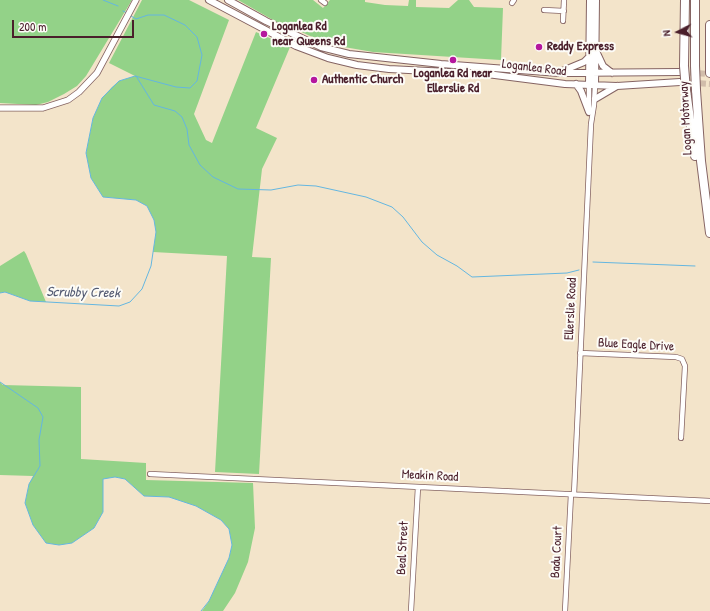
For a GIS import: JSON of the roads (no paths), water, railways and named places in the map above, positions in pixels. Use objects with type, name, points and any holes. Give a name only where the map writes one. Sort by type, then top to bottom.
[{"type":"highway","points":[[685,0],[682,69],[697,164],[703,182]]},
{"type":"highway","name":"Logan Motorway","points":[[695,0],[696,90],[703,182],[710,233]]},
{"type":"highway","points":[[710,24],[710,73]]},
{"type":"main road","name":"Loganlea Road","points":[[209,0],[296,46],[342,62],[388,69],[476,73],[549,83],[617,86],[680,82]]},
{"type":"main road","name":"Loganlea Road","points":[[228,0],[304,40],[322,47],[350,54],[434,63],[559,73],[592,74],[682,69]]},
{"type":"main road","points":[[590,0],[590,56],[592,85]]},
{"type":"main road","points":[[592,74],[596,50],[596,0]]},
{"type":"main road","points":[[596,50],[603,66],[612,73]]},
{"type":"main road","points":[[559,73],[584,62],[590,56]]},
{"type":"main road","points":[[576,84],[581,91],[589,112]]},
{"type":"main road","points":[[594,99],[617,86]]},
{"type":"street","points":[[563,21],[564,0]]},
{"type":"street","points":[[0,108],[28,110],[56,105],[68,100],[89,83],[104,62],[135,2]]},
{"type":"street","points":[[544,10],[564,10]]},
{"type":"street","name":"Ellerslie Road","points":[[572,494],[591,124],[594,99],[592,85]]},
{"type":"street","name":"Ellerslie Road","points":[[591,124],[589,112],[592,85]]},
{"type":"street","name":"Blue Eagle Drive","points":[[580,353],[676,357],[682,359],[685,366],[681,438]]},
{"type":"street","name":"Meakin Road","points":[[150,474],[710,501]]},
{"type":"street","name":"Beal Street","points":[[411,611],[418,487]]},
{"type":"street","name":"Badu Court","points":[[565,611],[572,494]]},
{"type":"waterway","name":"Scrubby Creek","points":[[103,0],[118,6]]},
{"type":"waterway","name":"Scrubby Creek","points":[[123,11],[127,13]]},
{"type":"waterway","name":"Scrubby Creek","points":[[0,293],[5,292],[30,301],[119,306],[130,302],[142,289],[151,266],[156,232],[154,220],[147,206],[136,200],[103,197],[91,178],[86,153],[93,118],[102,98],[119,81],[135,76],[176,87],[190,88],[197,81],[202,55],[197,37],[185,25],[164,15],[148,15],[136,19],[131,16]]},
{"type":"waterway","points":[[136,76],[154,105],[175,111],[182,117],[187,129],[189,145],[200,165],[213,177],[238,189],[271,190],[298,185],[316,186],[366,197],[392,207],[403,217],[422,242],[437,255],[457,266],[472,277],[567,273],[579,270]]},
{"type":"waterway","points":[[593,262],[695,266]]},
{"type":"waterway","name":"Scrubby Creek","points":[[0,382],[38,408],[43,417],[39,440],[40,466],[29,484],[25,503],[33,525],[46,543],[59,545],[72,543],[94,528],[103,512],[103,479],[115,477],[125,479],[144,496],[169,497],[196,506],[221,520],[229,529],[232,545],[229,558],[209,601],[201,611]]},
{"type":"tunnel","points":[[681,72],[710,74]]},
{"type":"tunnel","points":[[682,82],[710,84]]},
{"type":"place","name":"Loganlea Rd near Queens Rd","points":[[264,34]]},
{"type":"place","name":"Reddy Express","points":[[539,47]]},
{"type":"place","name":"Loganlea Rd near Ellerslie Rd","points":[[453,60]]},
{"type":"place","name":"Authentic Church","points":[[314,80]]}]
